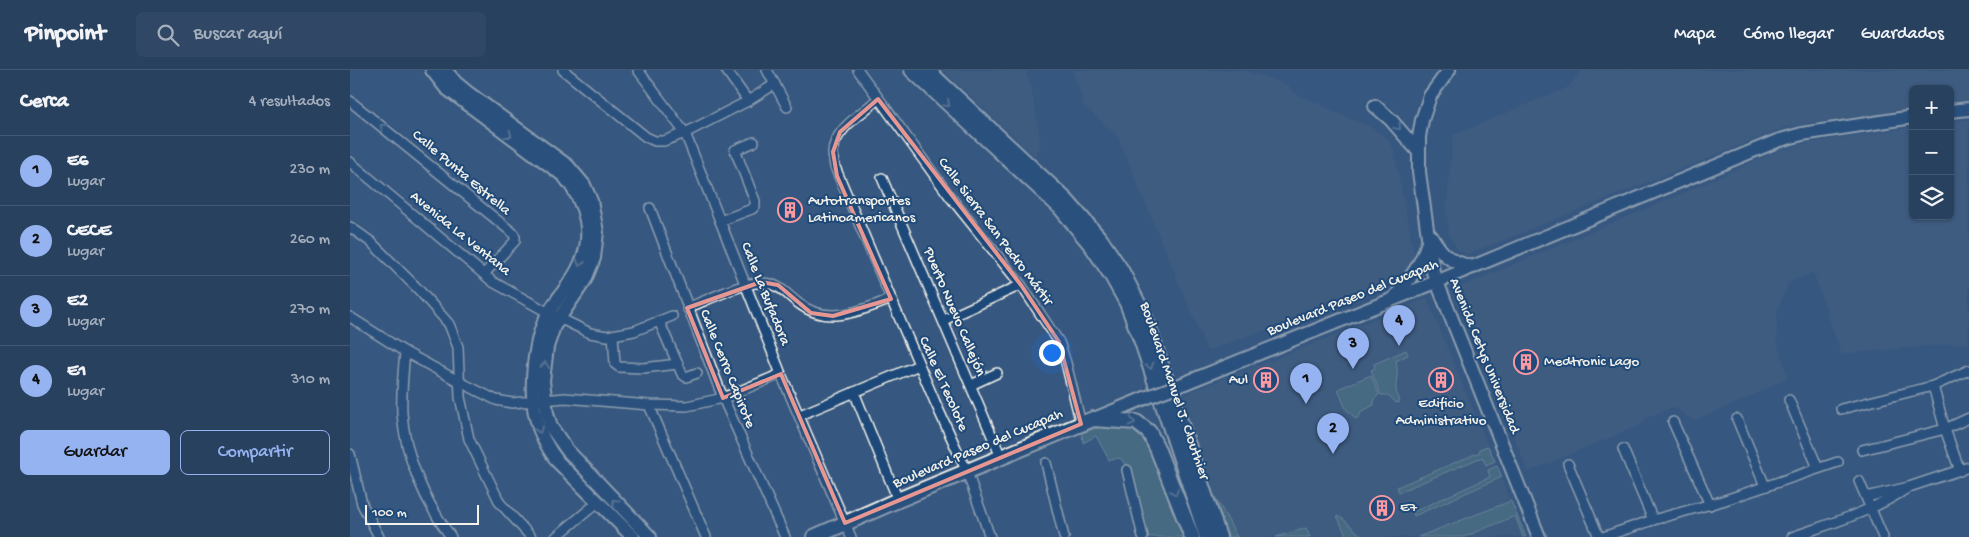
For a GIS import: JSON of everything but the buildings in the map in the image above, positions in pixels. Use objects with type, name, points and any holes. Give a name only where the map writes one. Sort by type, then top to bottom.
[{"type":"main road","points":[[432,70],[446,88],[564,176],[576,190],[582,203],[587,237],[579,268],[554,315],[547,346],[543,381],[545,400],[551,426],[567,450],[650,537]]},
{"type":"main road","points":[[445,70],[467,92],[568,166],[584,185],[590,201],[597,232],[594,258],[585,280],[541,328],[535,355],[532,402],[538,427],[549,451],[633,537]]},
{"type":"main road","name":"Boulevard Manuel J. Clouthier","points":[[912,70],[1060,207],[1082,232],[1112,276],[1127,303],[1142,342],[1208,537]]},
{"type":"main road","name":"Boulevard Manuel J. Clouthier","points":[[927,70],[1066,200],[1089,225],[1121,270],[1150,331],[1219,537]]},
{"type":"main road","name":"Avenida Cetys Universidad","points":[[1450,70],[1430,96],[1422,120],[1418,151],[1419,172],[1436,282],[1539,537]]},
{"type":"main road","points":[[1375,106],[1391,120],[1418,151]]},
{"type":"main road","points":[[1954,111],[1969,109]]},
{"type":"main road","name":"Boulevard Paseo del Cucapah","points":[[814,537],[1001,457],[1473,267],[1777,141],[1811,132],[1909,118]]},
{"type":"main road","points":[[1428,235],[1445,255],[1460,264],[1473,267]]},
{"type":"main road","points":[[1395,298],[1415,273],[1423,258],[1428,235]]},
{"type":"main road","points":[[1087,422],[1136,422],[1149,432],[1192,537]]},
{"type":"street","points":[[563,70],[646,137],[655,141],[664,141],[685,133],[748,101],[776,84]]},
{"type":"street","name":"Calle La Bufadora","points":[[638,70],[685,133],[781,374],[851,537]]},
{"type":"street","points":[[726,70],[748,101]]},
{"type":"street","points":[[767,70],[787,107]]},
{"type":"street","name":"Calle Sierra San Pedro Mártir","points":[[858,70],[951,198],[1021,285],[1059,342],[1087,422]]},
{"type":"street","name":"Calle El Tecolote","points":[[878,99],[840,132],[835,141],[833,152],[837,176],[967,472],[990,537]]},
{"type":"street","name":"Calle Punta Estrella","points":[[350,101],[512,233],[515,241],[484,274]]},
{"type":"street","points":[[720,221],[752,209],[755,206],[756,201],[735,150],[754,142]]},
{"type":"street","name":"Avenida La Ventana","points":[[350,162],[493,282],[590,333],[607,336],[634,331],[672,316]]},
{"type":"street","name":"Puerto Nuevo Callejón","points":[[882,178],[1001,457]]},
{"type":"street","name":"Calle Cerro Capirote","points":[[650,208],[723,398],[785,537]]},
{"type":"street","points":[[350,227],[371,242],[418,289],[449,324],[458,347],[460,397],[469,439],[500,503],[531,537]]},
{"type":"street","points":[[687,308],[747,285],[761,282],[778,285],[811,313],[833,316],[858,311],[891,299]]},
{"type":"street","points":[[944,320],[1021,285]]},
{"type":"street","points":[[350,318],[405,352],[460,382],[496,400],[512,403],[566,398],[686,406],[723,398],[781,374]]},
{"type":"street","points":[[659,321],[684,376],[697,373]]},
{"type":"street","points":[[613,335],[615,364],[618,368],[643,368],[678,364]]},
{"type":"street","points":[[405,352],[402,415],[410,451],[429,504],[451,537]]},
{"type":"street","points":[[800,415],[919,365]]},
{"type":"street","points":[[1841,409],[1933,386],[1969,370]]},
{"type":"street","points":[[971,385],[997,373]]},
{"type":"street","points":[[1866,497],[1909,487],[1965,469],[1945,429],[1933,386]]},
{"type":"street","points":[[854,392],[898,500]]},
{"type":"street","points":[[1789,400],[1818,468]]},
{"type":"street","points":[[649,405],[706,537]]},
{"type":"street","points":[[1862,450],[1945,429],[1969,418]]},
{"type":"street","points":[[1737,419],[1765,486]]},
{"type":"street","points":[[1673,422],[1710,504]]},
{"type":"street","points":[[1623,449],[1653,520]]},
{"type":"street","points":[[350,454],[354,486],[379,537]]},
{"type":"street","points":[[1604,537],[1838,462]]},
{"type":"street","points":[[1046,463],[1064,537]]},
{"type":"street","points":[[1568,464],[1599,537]]},
{"type":"street","points":[[1127,470],[1143,537]]},
{"type":"street","points":[[1859,482],[1883,537]]},
{"type":"street","points":[[1792,537],[1870,508],[1891,499],[1909,487]]},
{"type":"street","points":[[556,537],[598,502]]},
{"type":"highlighted area","points":[[878,99],[1021,285],[1059,342],[1081,424],[845,523],[781,374],[723,398],[687,308],[761,282],[778,285],[811,313],[833,316],[891,299],[837,176],[833,152],[840,132]]},
{"type":"shaded area","points":[[943,70],[1026,70],[1032,90],[1041,144],[1036,158]]},
{"type":"shaded area","points":[[1072,70],[1244,70],[1289,85],[1293,92],[1374,129],[1386,137],[1394,149],[1416,262],[1398,276],[1324,310],[1207,351],[1117,136],[1084,106]]},
{"type":"shaded area","points":[[1582,70],[1969,70],[1969,101],[1954,103],[1954,85],[1909,85],[1909,110],[1786,127],[1467,255],[1459,251],[1449,236],[1446,211],[1453,135],[1568,87]]},
{"type":"shaded area","points":[[1969,119],[1969,343],[1841,354],[1813,273],[1789,283],[1777,311],[1777,340],[1788,378],[1744,400],[1693,421],[1673,407],[1647,418],[1641,425],[1528,472],[1452,290],[1655,205],[1775,152],[1806,143],[1909,128],[1909,220],[1954,220],[1954,121]]},
{"type":"shaded area","points":[[1427,298],[1526,537],[1228,537],[1180,396]]},
{"type":"green space","points":[[1406,350],[1408,355],[1396,361],[1396,390],[1399,402],[1396,403],[1388,395],[1381,395],[1371,370],[1375,368],[1374,364]]},
{"type":"green space","points":[[1371,375],[1379,395],[1374,399],[1374,405],[1360,412],[1360,416],[1356,419],[1346,409],[1338,389]]},
{"type":"green space","points":[[1107,425],[1129,428],[1146,442],[1183,537],[1145,537],[1124,463],[1120,458],[1109,460],[1096,436],[1083,443],[1082,433]]},
{"type":"green space","points":[[1488,446],[1495,461],[1486,465],[1482,457],[1399,492],[1397,487],[1480,452],[1479,449]]},
{"type":"green space","points":[[1497,466],[1502,477],[1414,516],[1413,512],[1490,477],[1488,470]]},
{"type":"green space","points":[[1214,495],[1234,531],[1237,537],[1228,537]]},
{"type":"green space","points":[[1511,501],[1526,537],[1523,537],[1515,516],[1464,537],[1418,537]]},
{"type":"green space","points":[[1337,516],[1343,519],[1363,537],[1347,537]]},
{"type":"green space","points":[[1306,528],[1310,537],[1276,537],[1303,529]]},
{"type":"place","name":"Autotransportes Latinoamericanos","points":[[790,210]]},
{"type":"place","name":"E1","points":[[1399,346]]},
{"type":"place","name":"Medtronic Lago","points":[[1526,362]]},
{"type":"place","name":"E2","points":[[1353,369]]},
{"type":"place","name":"Aul","points":[[1266,380]]},
{"type":"place","name":"Edificio Administrativo","points":[[1441,380]]},
{"type":"place","name":"E6","points":[[1306,404]]},
{"type":"place","name":"CECE","points":[[1333,454]]},
{"type":"place","name":"E7","points":[[1382,508]]}]
